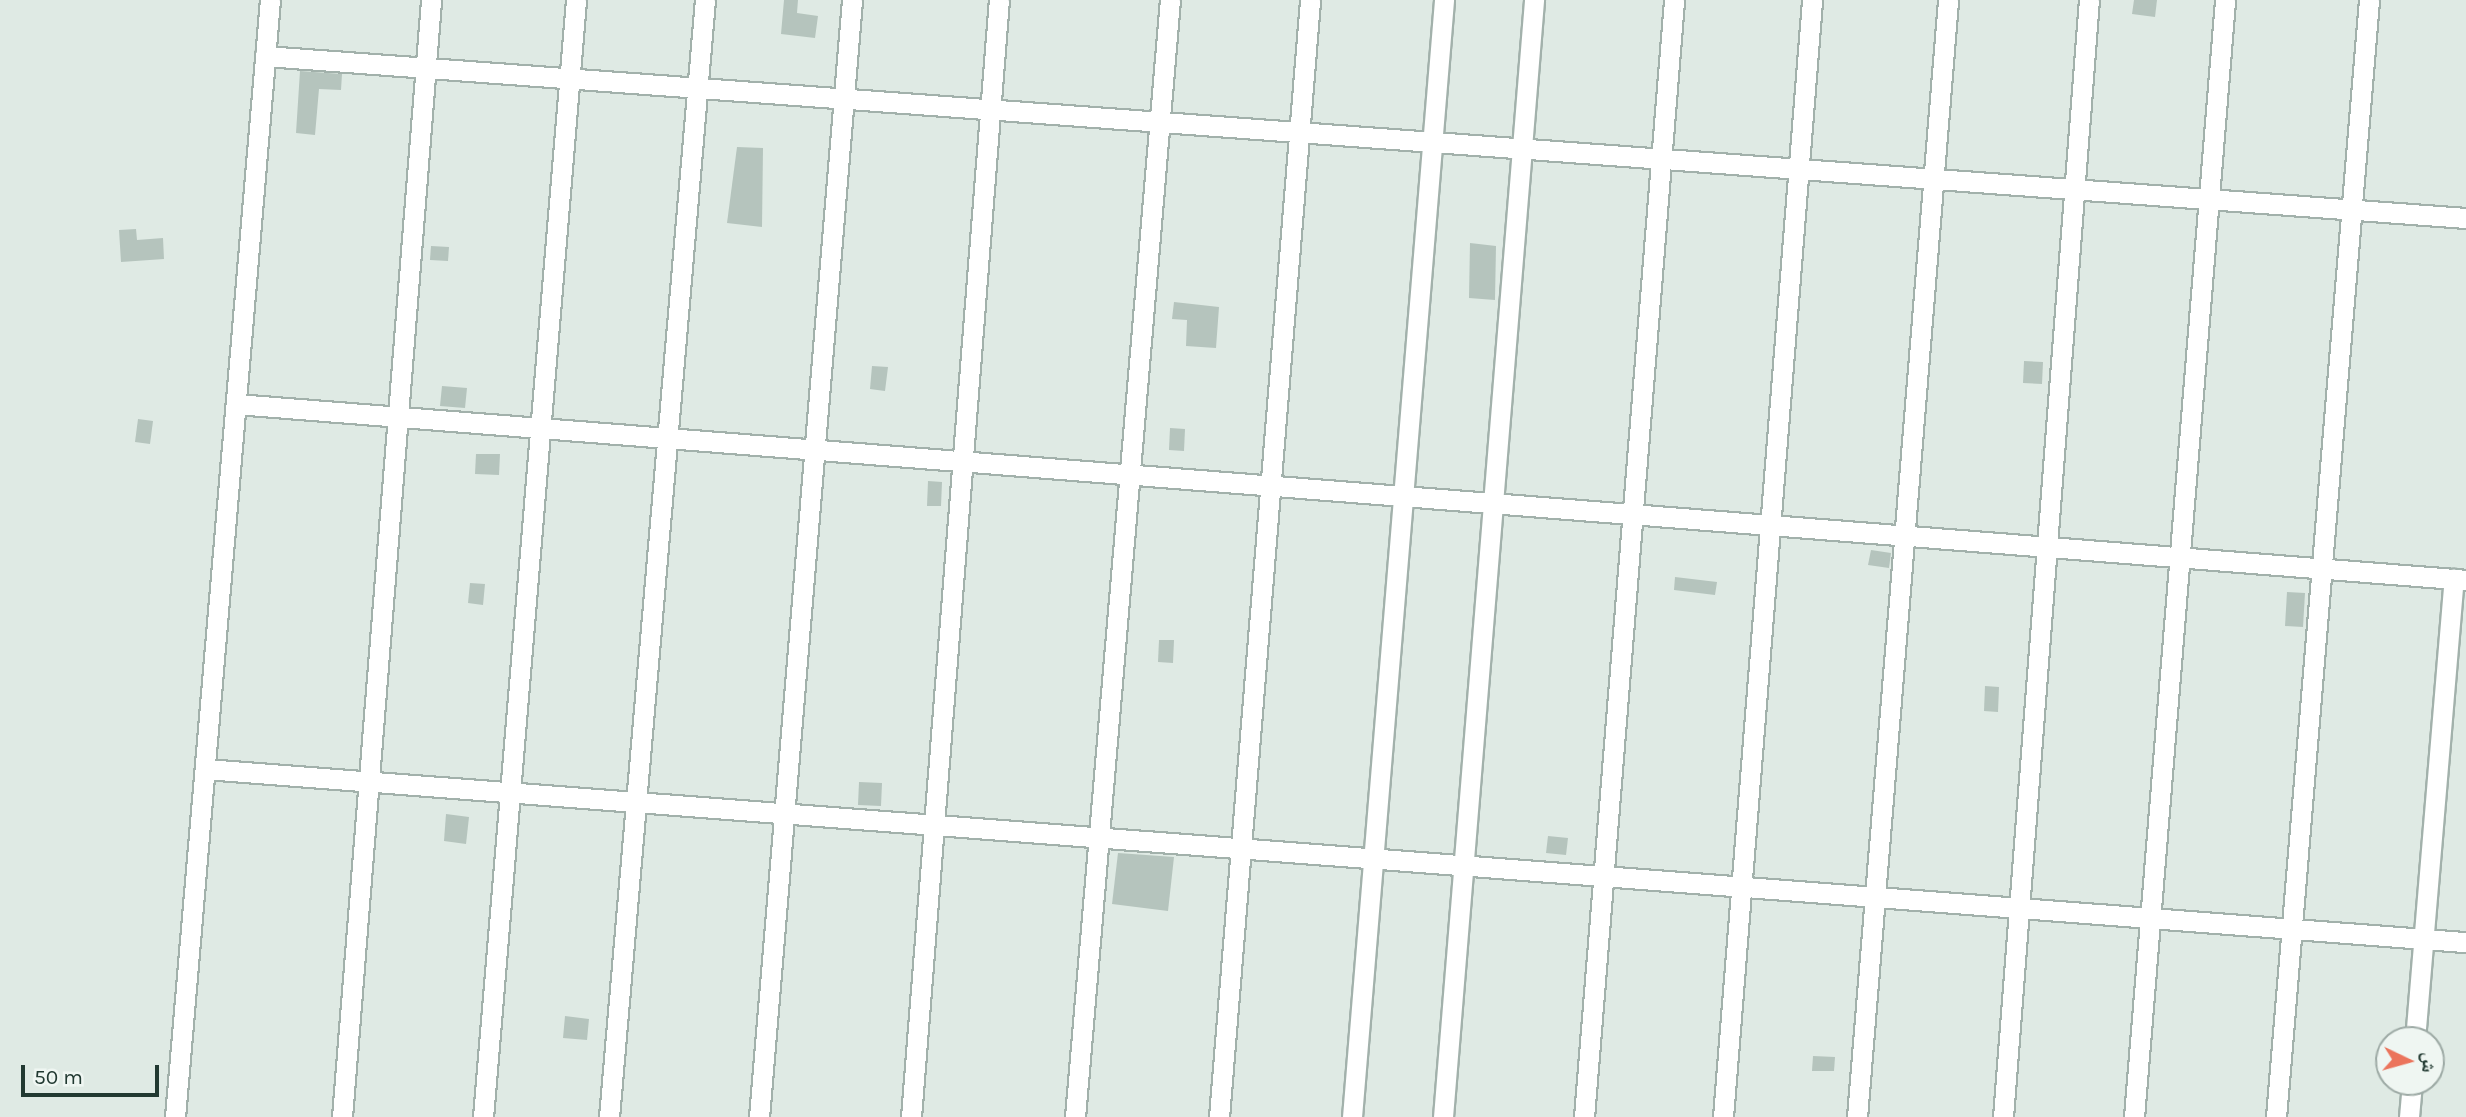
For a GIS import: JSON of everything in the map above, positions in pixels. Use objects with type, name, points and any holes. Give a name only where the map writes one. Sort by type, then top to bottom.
[{"type":"street","points":[[175,1117],[270,0]]},
{"type":"street","points":[[342,1117],[431,0]]},
{"type":"street","points":[[483,1117],[576,0]]},
{"type":"street","points":[[609,1117],[705,0]]},
{"type":"street","points":[[759,1117],[852,0]]},
{"type":"street","points":[[911,1117],[999,0]]},
{"type":"street","points":[[1075,1117],[1170,0]]},
{"type":"street","points":[[1219,1117],[1310,0]]},
{"type":"street","points":[[1352,1117],[1444,0]]},
{"type":"street","points":[[1443,1117],[1534,0]]},
{"type":"street","points":[[1584,1117],[1674,0]]},
{"type":"street","points":[[1723,1117],[1812,0]]},
{"type":"street","points":[[1857,1117],[1948,0]]},
{"type":"street","points":[[2003,1117],[2089,0]]},
{"type":"street","points":[[2134,1117],[2225,0]]},
{"type":"street","points":[[2276,1117],[2369,0]]},
{"type":"street","points":[[265,56],[2466,218]]},
{"type":"street","points":[[236,404],[2460,580],[2416,1026]]},
{"type":"street","points":[[205,769],[2466,942]]},
{"type":"street","points":[[2409,1117],[2411,1096]]},
{"type":"building","points":[[784,0],[798,0],[797,13],[818,16],[815,38],[781,34]]},
{"type":"building","points":[[2134,0],[2157,0],[2155,17],[2132,14]]},
{"type":"building","points":[[300,71],[342,74],[341,90],[319,89],[315,135],[296,133]]},
{"type":"building","points":[[737,147],[763,148],[762,227],[727,223]]},
{"type":"building","points":[[136,229],[137,240],[163,238],[164,259],[121,262],[119,230]]},
{"type":"building","points":[[1470,243],[1496,246],[1495,300],[1469,298]]},
{"type":"building","points":[[431,246],[449,247],[448,261],[430,260]]},
{"type":"building","points":[[1174,302],[1219,307],[1216,348],[1186,346],[1187,320],[1172,319]]},
{"type":"building","points":[[2024,361],[2043,362],[2042,384],[2023,383]]},
{"type":"building","points":[[872,366],[888,367],[885,391],[870,389]]},
{"type":"building","points":[[442,386],[467,388],[465,408],[440,406]]},
{"type":"building","points":[[138,419],[153,421],[150,444],[135,442]]},
{"type":"building","points":[[1170,428],[1185,429],[1184,451],[1169,450]]},
{"type":"building","points":[[476,454],[500,454],[499,475],[475,474]]},
{"type":"building","points":[[928,481],[942,482],[941,506],[927,506]]},
{"type":"building","points":[[1871,550],[1891,553],[1889,568],[1868,565]]},
{"type":"building","points":[[1675,577],[1717,582],[1715,595],[1674,590]]},
{"type":"building","points":[[470,583],[485,584],[483,605],[468,603]]},
{"type":"building","points":[[2287,592],[2305,593],[2303,627],[2285,626]]},
{"type":"building","points":[[1159,640],[1174,640],[1173,663],[1158,662]]},
{"type":"building","points":[[1985,686],[1999,687],[1998,712],[1984,711]]},
{"type":"building","points":[[859,782],[882,783],[881,806],[858,805]]},
{"type":"building","points":[[446,814],[469,817],[466,844],[444,841]]},
{"type":"building","points":[[1548,836],[1568,838],[1566,855],[1546,853]]},
{"type":"building","points":[[1118,853],[1174,857],[1168,911],[1112,904]]},
{"type":"building","points":[[565,1016],[589,1019],[587,1040],[563,1038]]},
{"type":"building","points":[[1813,1056],[1835,1057],[1834,1071],[1812,1071]]}]
